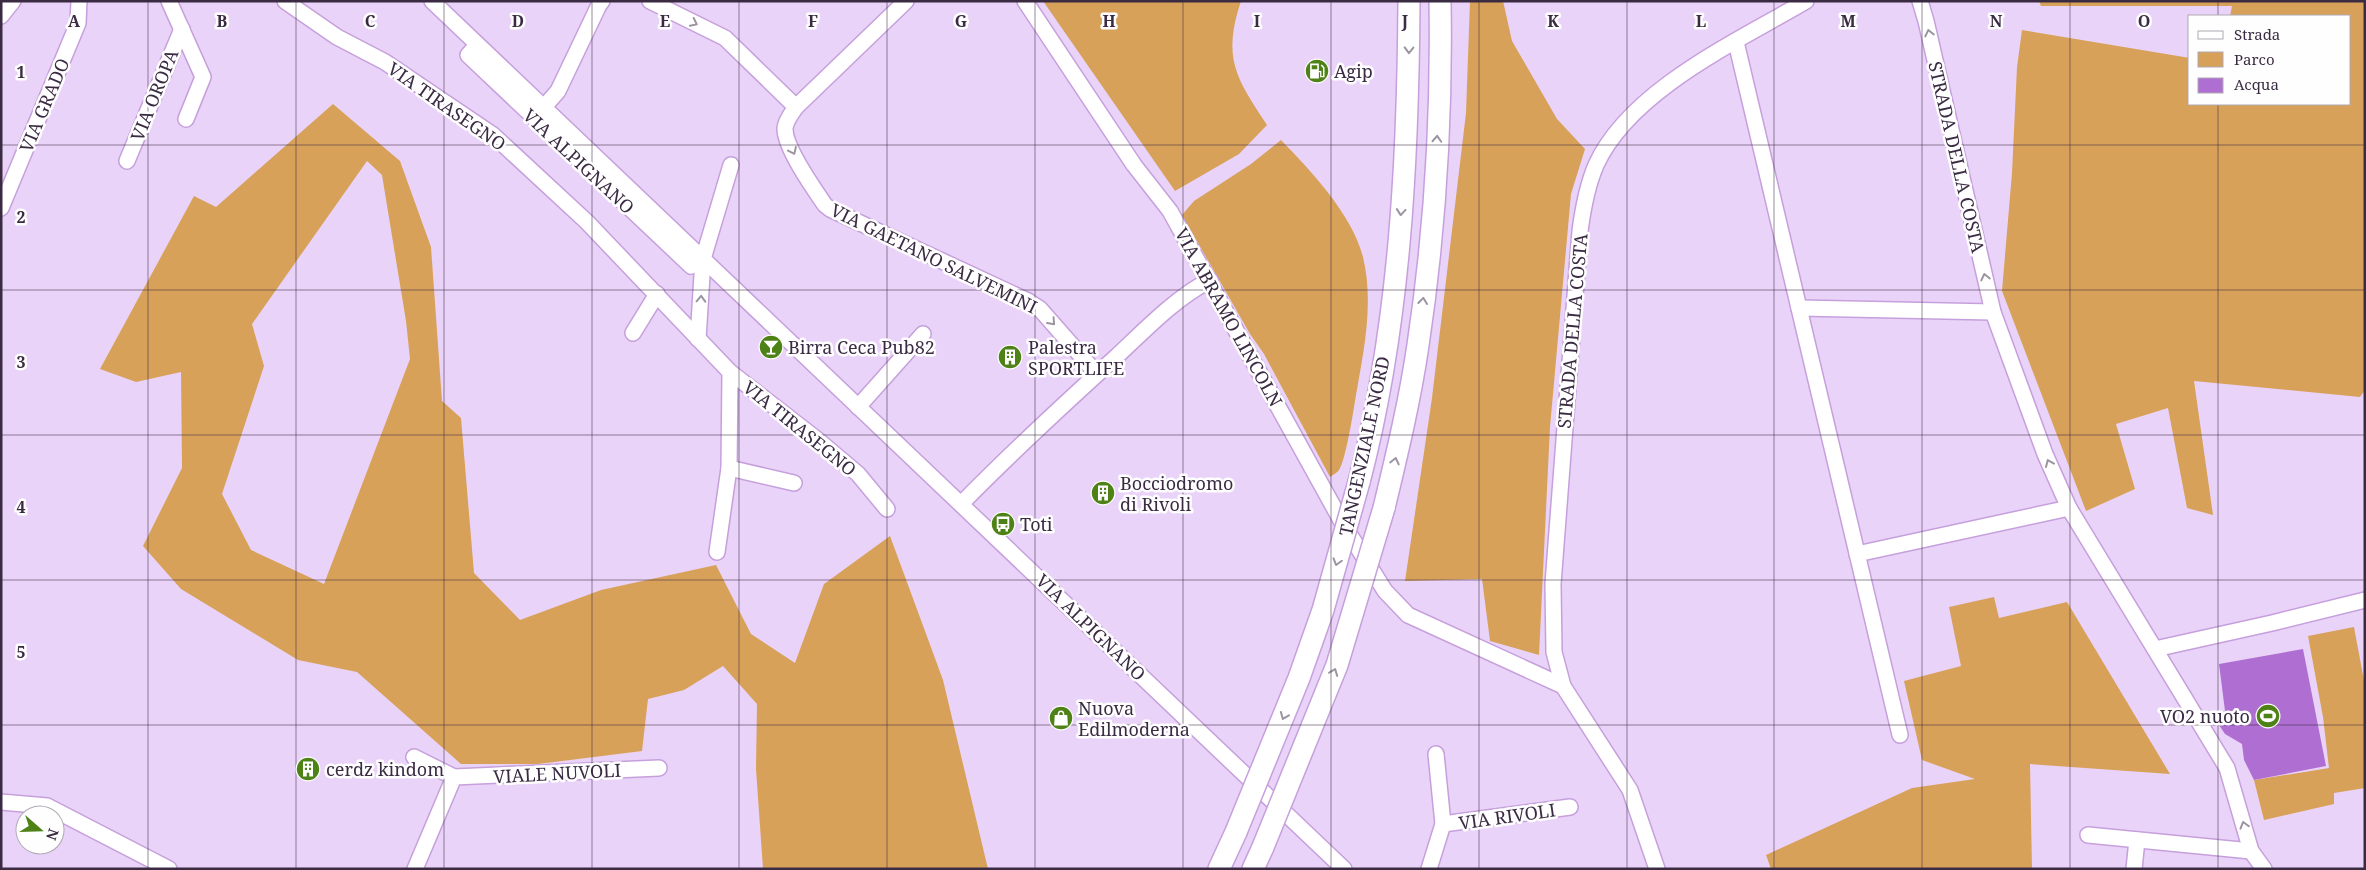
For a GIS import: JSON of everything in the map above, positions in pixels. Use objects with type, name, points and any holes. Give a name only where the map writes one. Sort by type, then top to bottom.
[{"type":"highway","name":"TANGENZIALE NORD","points":[[1219,869],[1299,678],[1323,610],[1359,482],[1384,359],[1398,239],[1406,143],[1409,1]]},
{"type":"highway","name":"TANGENZIALE NORD","points":[[1253,869],[1294,776],[1337,665],[1384,508],[1404,422],[1418,345],[1431,231],[1437,133],[1440,1]]},
{"type":"street","points":[[1,16],[13,1]]},
{"type":"street","name":"VIA GRADO","points":[[1,208],[78,23],[80,14],[79,1]]},
{"type":"street","name":"VIA OROPA","points":[[169,1],[203,77],[186,119]]},
{"type":"street","name":"VIA TIRASEGNO","points":[[285,1],[337,37],[386,62],[493,135],[588,222],[730,372],[858,474],[887,509]]},
{"type":"street","name":"VIA ALPIGNANO","points":[[432,1],[1344,869]]},
{"type":"street","points":[[544,107],[558,91],[602,1]]},
{"type":"street","points":[[650,1],[725,38],[796,107]]},
{"type":"street","name":"VIA GAETANO SALVEMINI","points":[[906,1],[796,107],[787,122],[786,137],[798,164],[825,205],[1028,301],[1040,309],[1097,374]]},
{"type":"street","name":"VIA ABRAMO LINCOLN","points":[[1025,1],[1139,171],[1170,211],[1210,280],[1343,524],[1385,591],[1408,615],[1563,686]]},
{"type":"street","name":"STRADA DELLA COSTA","points":[[1657,869],[1630,790],[1563,686],[1554,652],[1553,584],[1580,231],[1586,192],[1597,163],[1623,125],[1652,96],[1687,70],[1806,1]]},
{"type":"street","name":"STRADA DELLA COSTA","points":[[1920,1],[1994,312],[2045,454],[2069,508],[2227,768],[2252,851],[2264,869]]},
{"type":"street","name":"VIA OROPA","points":[[127,162],[182,29]]},
{"type":"street","points":[[1736,42],[1900,735]]},
{"type":"street","name":"VIA ALPIGNANO","points":[[478,45],[468,56],[691,266],[703,259]]},
{"type":"street","points":[[698,339],[703,259],[731,165]]},
{"type":"street","points":[[961,504],[1012,452],[1097,374],[1189,292],[1210,280]]},
{"type":"street","points":[[633,333],[657,294]]},
{"type":"street","points":[[1799,308],[1994,312]]},
{"type":"street","points":[[858,407],[923,334]]},
{"type":"street","name":"VIA TIRASEGNO","points":[[717,552],[729,468],[730,372]]},
{"type":"street","points":[[729,468],[794,483]]},
{"type":"street","points":[[1857,554],[2069,508]]},
{"type":"street","points":[[2155,650],[2365,600]]},
{"type":"street","name":"VIA RIVOLI","points":[[1429,869],[1443,824],[1436,754]]},
{"type":"street","name":"VIALE NUVOLI","points":[[414,757],[454,777],[659,768]]},
{"type":"street","points":[[415,869],[454,777]]},
{"type":"street","points":[[1,802],[47,806],[169,869]]},
{"type":"street","name":"VIA RIVOLI","points":[[1443,824],[1570,807]]},
{"type":"street","points":[[2088,835],[2252,851]]},
{"type":"street","points":[[2134,869],[2137,840]]},
{"type":"green space","points":[[1043,1],[1241,1],[1235,21],[1233,38],[1235,67],[1247,94],[1267,125],[1239,154],[1175,191]]},
{"type":"green space","points":[[1470,1],[1503,1],[1512,41],[1557,119],[1585,149],[1571,194],[1550,427],[1539,655],[1490,641],[1482,579],[1405,581],[1432,398],[1466,113]]},
{"type":"green space","points":[[2039,1],[2365,1],[2365,390],[2360,397],[2194,381],[2213,515],[2187,508],[2168,408],[2116,424],[2135,489],[2086,511],[2002,291],[2012,173],[2017,67],[2022,30],[2188,58],[2188,105],[2351,105],[2351,15],[2230,15],[2232,6],[2041,6]]},
{"type":"green space","points":[[333,104],[400,161],[431,247],[442,401],[461,418],[474,573],[520,620],[601,590],[716,565],[751,634],[795,663],[824,584],[890,536],[943,680],[988,869],[763,869],[756,769],[757,704],[723,666],[684,690],[648,699],[642,751],[538,764],[461,764],[357,672],[298,660],[181,589],[143,546],[182,468],[181,372],[136,382],[100,369],[194,196],[216,207]],"holes":[[[367,161],[382,175],[406,321],[410,359],[324,584],[251,550],[222,494],[264,366],[252,324]]]},
{"type":"green space","points":[[1281,140],[1317,179],[1350,225],[1358,241],[1366,276],[1368,314],[1364,351],[1352,421],[1341,465],[1338,471],[1330,477],[1264,354],[1250,334],[1182,215],[1194,201],[1251,164]]},
{"type":"green space","points":[[1994,597],[1999,618],[2067,602],[2170,774],[2030,764],[2032,869],[1771,869],[1766,855],[1912,788],[1975,779],[1922,760],[1904,681],[1961,666],[1949,607]]},
{"type":"green space","points":[[2354,627],[2365,686],[2365,788],[2334,793],[2334,804],[2264,820],[2254,780],[2329,768],[2323,717],[2308,636]]},
{"type":"water","name":"VO2 nuoto","points":[[2303,649],[2326,766],[2254,780],[2244,760],[2242,744],[2225,734],[2217,722],[2225,711],[2219,664]]},
{"type":"place","name":"Agip","points":[[1317,71]]},
{"type":"place","name":"Birra Ceca Pub82","points":[[771,347]]},
{"type":"place","name":"Palestra SPORTLIFE","points":[[1010,357]]},
{"type":"place","name":"Bocciodromo di Rivoli","points":[[1103,493]]},
{"type":"place","name":"Toti","points":[[1003,524]]},
{"type":"place","name":"VO2 nuoto","points":[[2268,716]]},
{"type":"place","name":"Nuova Edilmoderna","points":[[1061,718]]},
{"type":"place","name":"cerdz kindom","points":[[308,769]]}]
